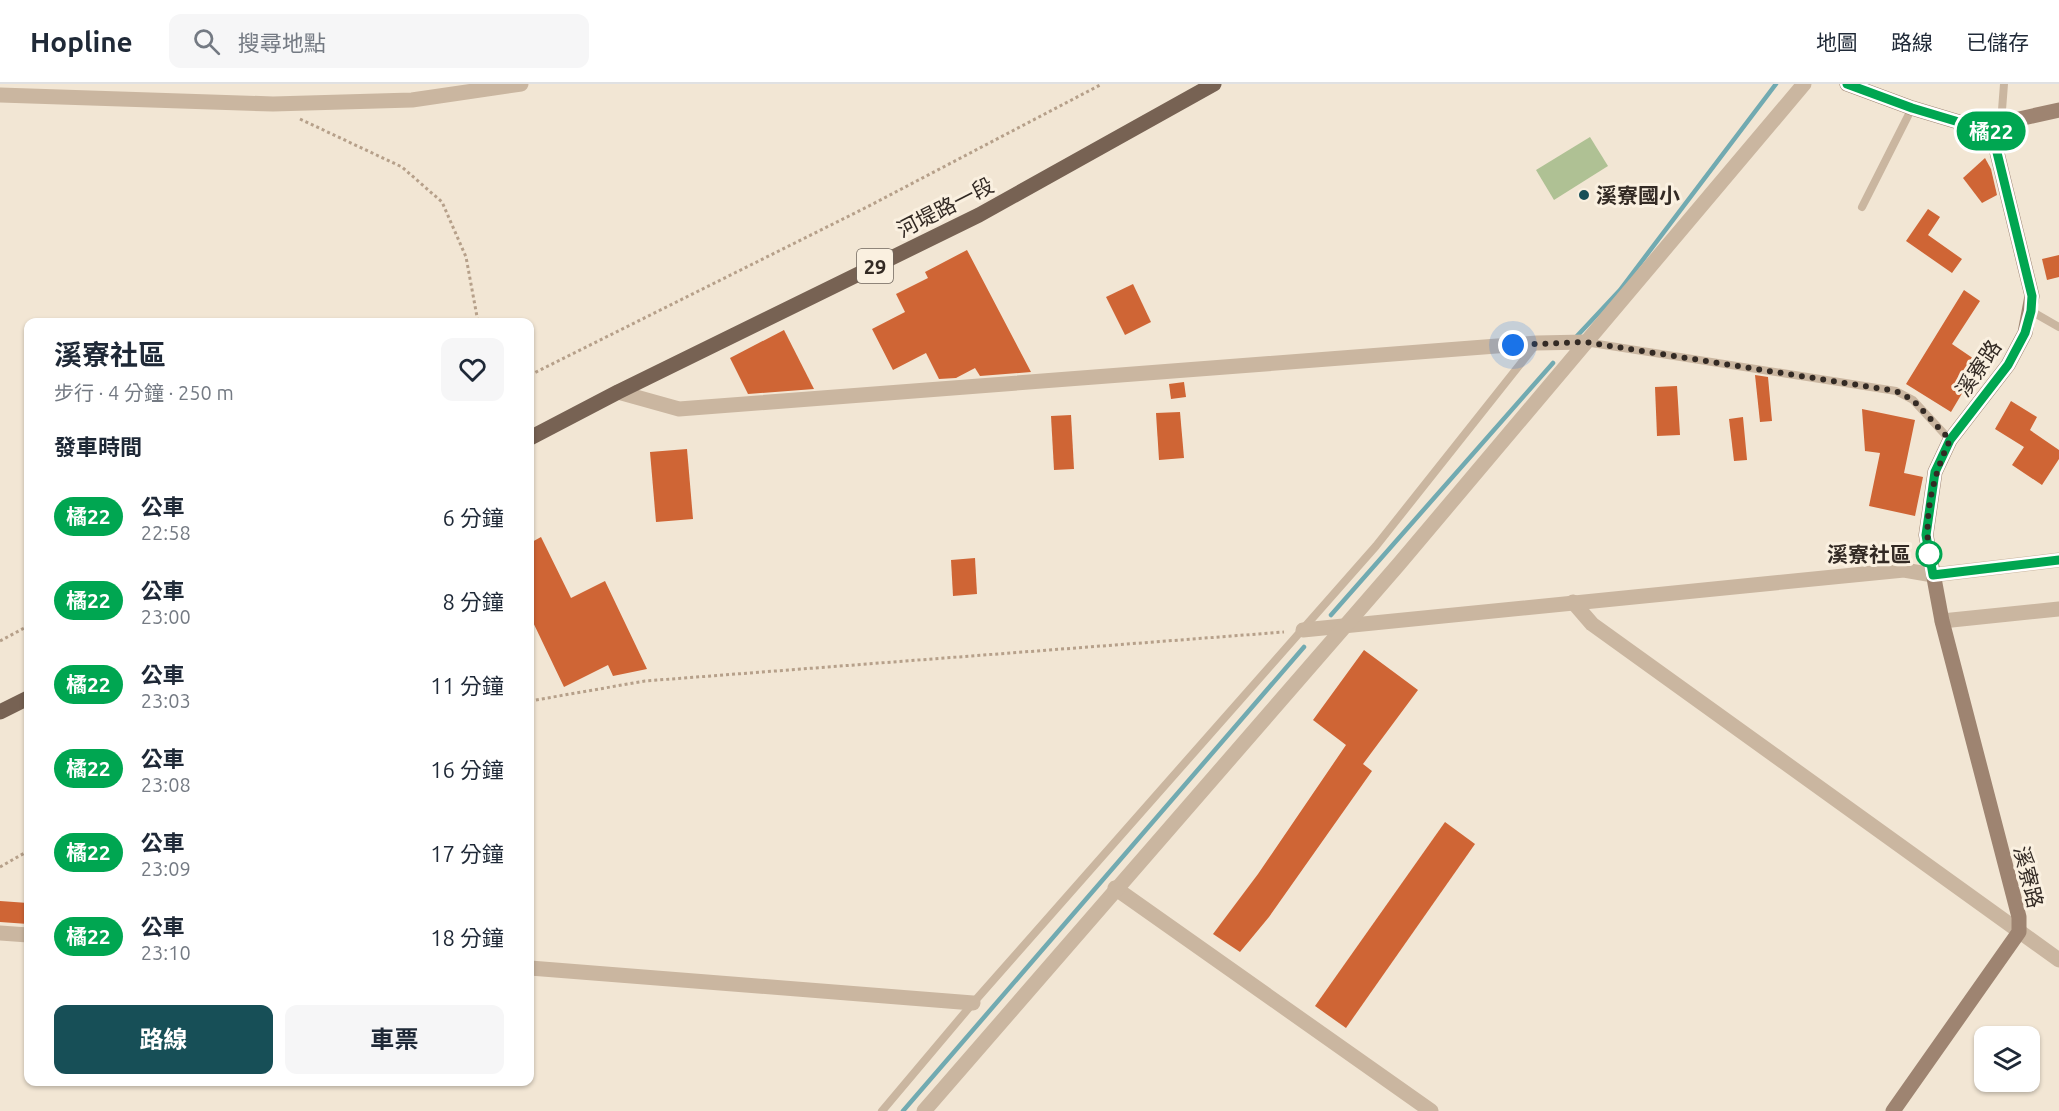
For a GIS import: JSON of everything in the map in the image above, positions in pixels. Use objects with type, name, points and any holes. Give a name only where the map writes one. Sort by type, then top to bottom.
[{"type":"main road","name":"河堤路一段","points":[[534,436],[618,392],[979,215],[1214,84]]},
{"type":"main road","points":[[0,712],[24,700]]},
{"type":"street","points":[[0,95],[273,104],[412,100],[522,84]]},
{"type":"street","points":[[924,1111],[1115,888],[1399,564],[1804,84]]},
{"type":"street","points":[[1847,84],[1912,108],[1997,128],[2059,110]]},
{"type":"street","name":"溪寮路","points":[[1893,1111],[2019,932],[2019,917],[1942,621],[1926,535],[1935,472],[1950,440],[2008,365],[2025,333],[2031,311],[2032,296],[1997,128]]},
{"type":"street","points":[[618,392],[679,409],[1537,343],[1585,342]]},
{"type":"street","points":[[1303,630],[1904,570],[1933,575],[2059,560]]},
{"type":"street","points":[[1573,602],[1592,624],[2059,960]]},
{"type":"street","points":[[1942,621],[2059,609]]},
{"type":"street","points":[[1115,888],[1431,1111]]},
{"type":"street","points":[[0,933],[24,935]]},
{"type":"street","points":[[534,968],[974,1003]]},
{"type":"lane","name":"溪寮路","points":[[1997,128],[2004,84]]},
{"type":"lane","points":[[1862,207],[1912,108]]},
{"type":"lane","points":[[2031,311],[2059,327]]},
{"type":"lane","points":[[1585,342],[1896,391],[1913,400],[1950,440]]},
{"type":"lane","points":[[882,1111],[974,1003],[1376,546],[1537,343]]},
{"type":"path","points":[[534,373],[867,207],[1102,84]]},
{"type":"path","points":[[273,104],[402,167],[442,202],[466,257],[477,318]]},
{"type":"path","points":[[0,641],[24,628]]},
{"type":"path","points":[[534,700],[645,681],[1303,630]]},
{"type":"path","points":[[0,867],[24,853]]},
{"type":"green space","points":[[1590,137],[1608,166],[1554,200],[1536,170]]},
{"type":"building","points":[[1985,158],[1991,169],[1997,195],[1982,203],[1963,178]]},
{"type":"building","points":[[1928,209],[1940,217],[1928,235],[1962,259],[1952,273],[1906,241]]},
{"type":"building","points":[[967,250],[1031,372],[980,376],[975,368],[956,378],[939,379],[926,353],[893,370],[872,329],[905,312],[896,294],[928,278],[925,272]]},
{"type":"building","points":[[2059,255],[2059,277],[2047,280],[2042,259]]},
{"type":"building","points":[[1133,284],[1151,322],[1125,335],[1106,297]]},
{"type":"building","points":[[1964,290],[1980,301],[1952,344],[1980,363],[1951,412],[1906,384]]},
{"type":"building","points":[[784,330],[814,389],[748,394],[730,358]]},
{"type":"building","points":[[1755,375],[1768,377],[1772,421],[1760,422]]},
{"type":"building","points":[[1184,382],[1186,397],[1171,399],[1169,384]]},
{"type":"building","points":[[1677,386],[1680,435],[1657,436],[1655,387]]},
{"type":"building","points":[[2011,401],[2037,417],[2030,430],[2059,450],[2059,459],[2042,485],[2012,465],[2024,447],[1995,429]]},
{"type":"building","points":[[1862,409],[1915,420],[1904,473],[1923,477],[1915,516],[1869,506],[1880,453],[1865,451]]},
{"type":"building","points":[[1180,412],[1184,458],[1159,460],[1156,413]]},
{"type":"building","points":[[1071,415],[1074,469],[1054,470],[1051,416]]},
{"type":"building","points":[[1743,417],[1747,460],[1734,461],[1729,419]]},
{"type":"building","points":[[687,449],[693,519],[656,522],[650,452]]},
{"type":"building","points":[[541,537],[571,598],[605,581],[647,669],[613,676],[608,665],[564,687],[534,624],[534,541]]},
{"type":"building","points":[[975,558],[977,594],[953,596],[951,560]]},
{"type":"building","points":[[1364,650],[1418,690],[1363,764],[1372,771],[1269,917],[1240,952],[1213,934],[1258,874],[1346,745],[1313,720]]},
{"type":"building","points":[[1445,822],[1475,844],[1346,1028],[1315,1006]]},
{"type":"building","points":[[0,901],[24,903],[24,924],[0,922]]},
{"type":"waterway","points":[[1577,336],[1620,290],[1776,84]]},
{"type":"waterway","points":[[1331,615],[1553,363]]},
{"type":"waterway","points":[[903,1111],[1304,647]]},
{"type":"bus line","name":"橘22","points":[[1847,84],[1912,108],[1992,132],[2032,296],[2031,311],[2025,333],[2008,365],[1950,440],[1935,472],[1926,535],[1933,575],[2059,560]]},
{"type":"place","name":"溪寮國小","points":[[1584,195]]},
{"type":"place","name":"溪寮社區","points":[[1929,554]]},
{"type":"route","points":[[1513,345],[1585,342],[1878,386],[1896,391],[1913,400],[1950,440],[1935,472],[1926,535],[1929,554]]}]
